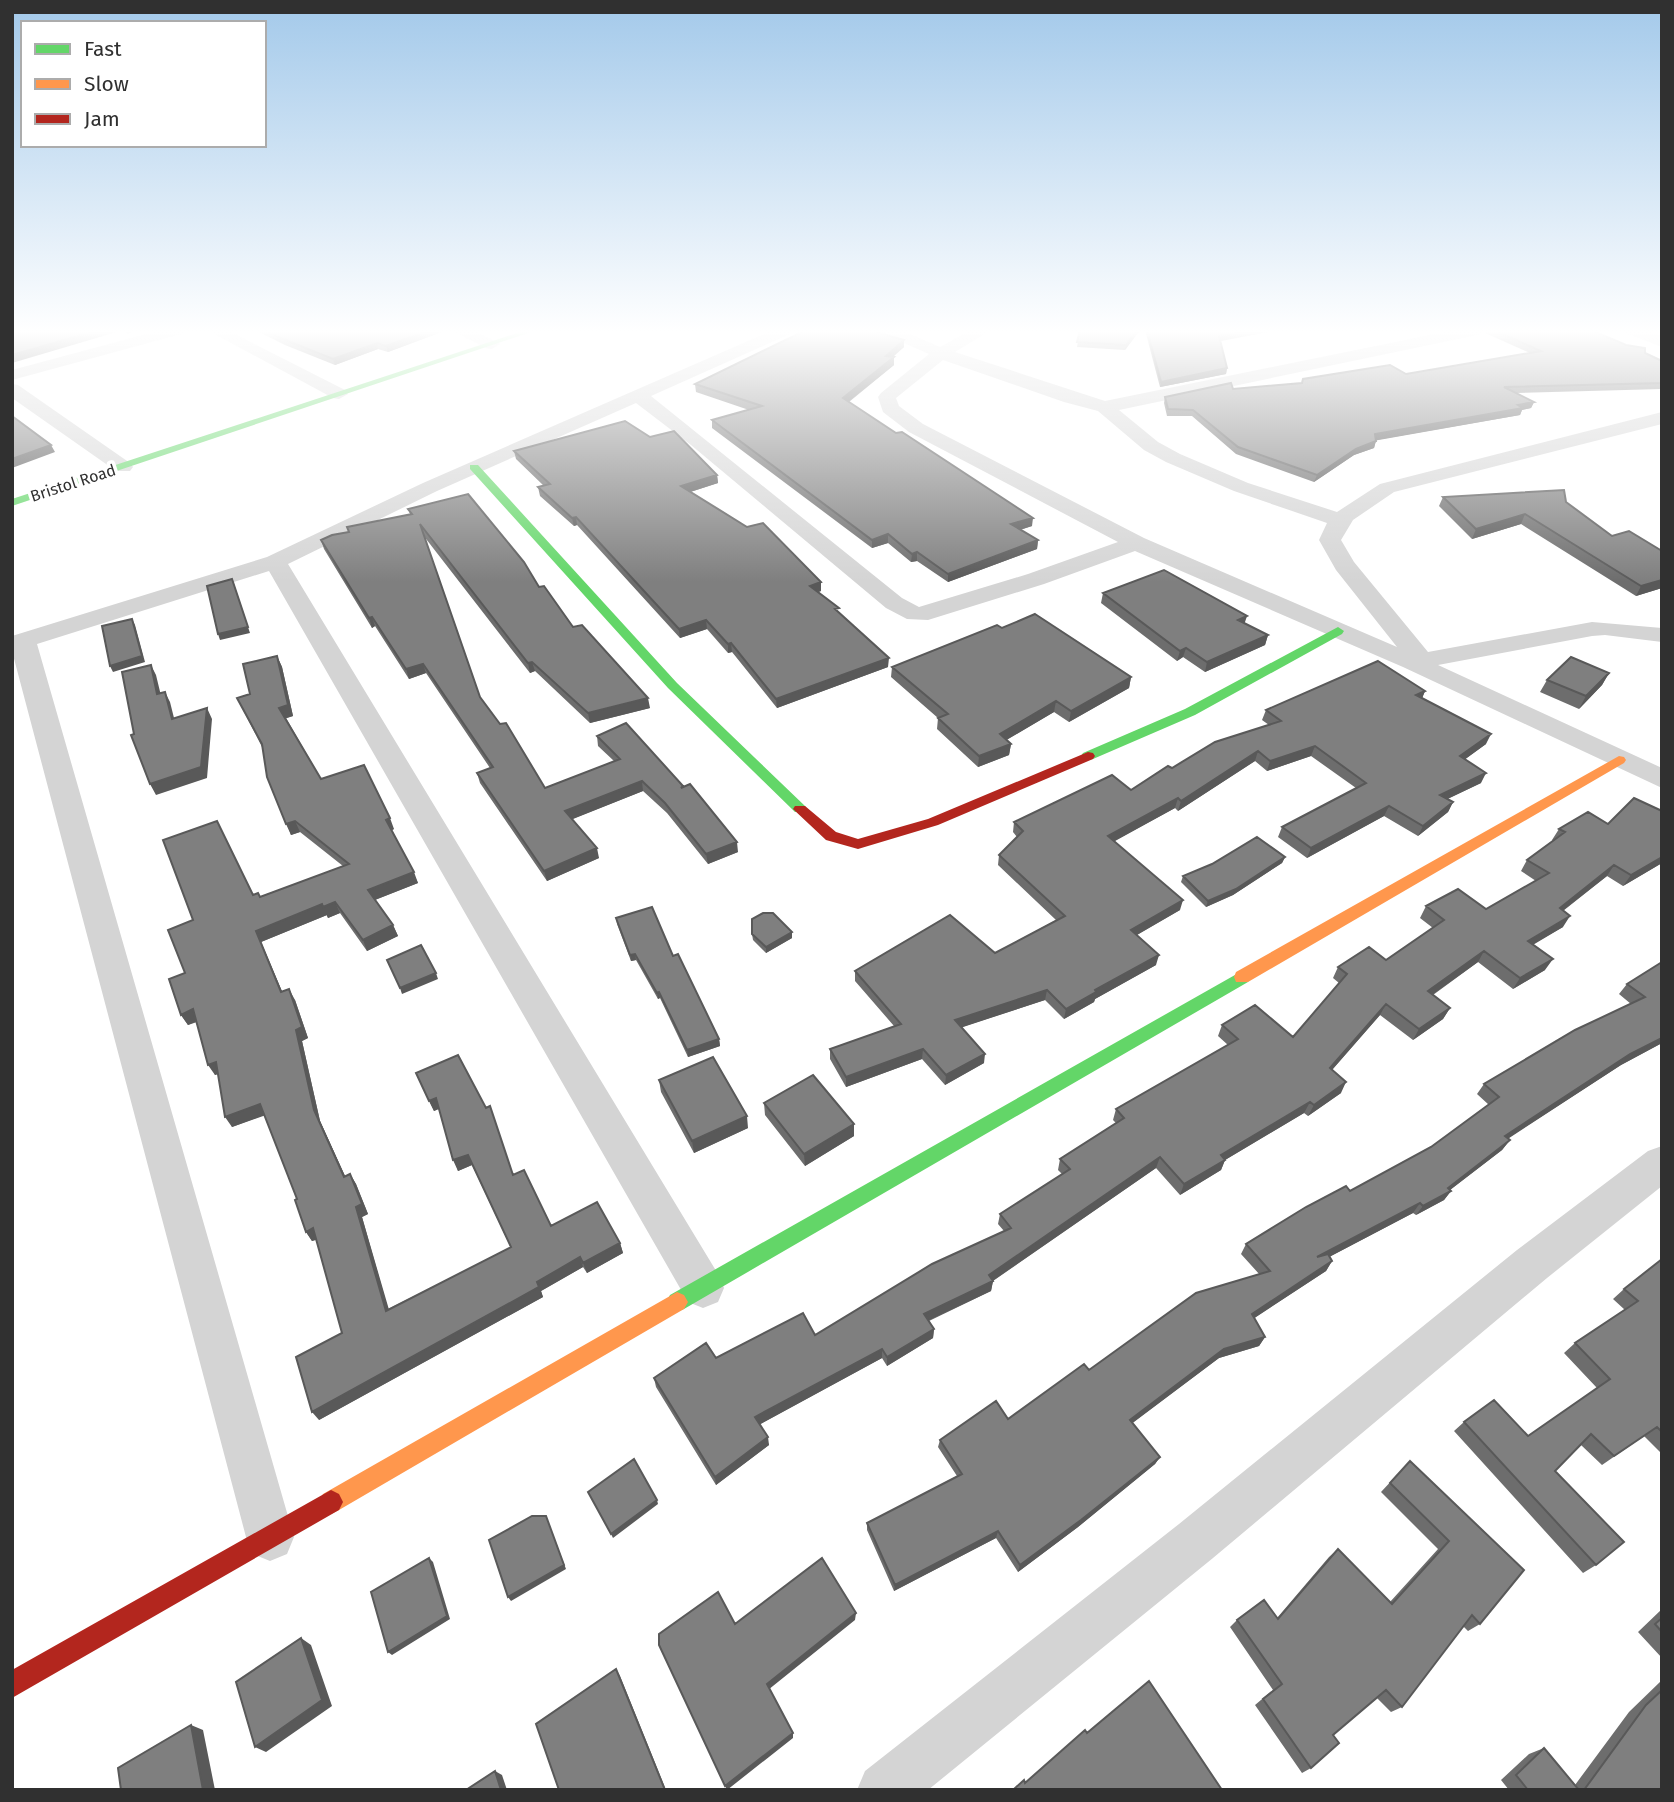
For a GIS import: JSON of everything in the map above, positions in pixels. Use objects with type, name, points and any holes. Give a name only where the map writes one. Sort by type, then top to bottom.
[{"type":"street","points":[[48,414],[123,467]]},
{"type":"street","name":"Bristol Road","points":[[12,503],[280,414]]},
{"type":"street","points":[[270,1537],[18,642],[275,562],[474,467],[597,414]]},
{"type":"street","points":[[663,414],[894,603],[915,614],[928,613],[1037,579],[1136,543]]},
{"type":"street","points":[[898,414],[916,428],[1136,543],[1338,631],[1417,662],[1662,779]]},
{"type":"street","points":[[1113,414],[1150,446],[1173,458],[1241,487],[1342,522]]},
{"type":"street","points":[[1417,662],[1336,554],[1331,540],[1332,531],[1363,502],[1388,488],[1662,418]]},
{"type":"street","points":[[474,467],[611,620],[762,775],[831,836],[850,844],[933,822],[1006,793],[1130,735],[1191,712],[1338,631]]},
{"type":"street","points":[[275,562],[703,1288]]},
{"type":"street","points":[[1417,662],[1592,629],[1662,635]]},
{"type":"street","points":[[12,1685],[1619,760]]},
{"type":"street","points":[[884,1790],[1196,1541],[1532,1264],[1662,1163]]},
{"type":"building","points":[[733,414],[867,414],[896,433],[902,432],[1033,518],[1011,524],[1038,540],[948,574],[917,552],[912,554],[888,534],[872,540],[712,420]]},
{"type":"building","points":[[1198,414],[1488,414],[1375,434],[1376,441],[1356,449],[1317,475],[1238,447]]},
{"type":"building","points":[[12,416],[51,445],[12,459]]},
{"type":"building","points":[[625,421],[650,437],[674,431],[717,475],[681,486],[747,527],[763,523],[821,582],[810,586],[839,608],[835,609],[889,658],[776,699],[731,643],[728,644],[706,620],[679,629],[576,517],[572,518],[538,487],[550,484],[514,451]]},
{"type":"building","points":[[1564,490],[1566,502],[1612,536],[1629,531],[1662,551],[1662,580],[1641,586],[1525,514],[1476,529],[1443,497]]},
{"type":"building","points":[[468,494],[524,562],[539,587],[544,586],[573,627],[582,625],[648,698],[588,713],[532,662],[528,663],[420,524],[480,697],[500,724],[506,723],[545,788],[620,759],[597,736],[626,723],[683,786],[681,788],[690,784],[737,842],[706,854],[665,803],[642,781],[565,811],[597,848],[544,871],[477,773],[493,767],[423,664],[406,669],[372,617],[369,618],[321,540],[349,532],[347,527],[412,514],[408,509]]},
{"type":"building","points":[[1164,570],[1247,616],[1238,620],[1268,635],[1207,662],[1186,648],[1180,651],[1103,593]]},
{"type":"building","points":[[232,579],[248,627],[218,634],[207,586]]},
{"type":"building","points":[[1035,614],[1131,677],[1071,711],[1056,701],[1000,734],[1011,744],[979,756],[938,718],[948,714],[892,667],[997,625],[1002,628]]},
{"type":"building","points":[[132,619],[142,656],[110,666],[102,626]]},
{"type":"building","points":[[277,656],[288,705],[279,708],[321,779],[364,765],[390,818],[386,820],[414,872],[368,890],[393,925],[363,940],[335,902],[323,907],[322,904],[256,931],[281,992],[289,989],[302,1027],[296,1030],[314,1110],[344,1177],[350,1174],[362,1204],[356,1207],[386,1311],[511,1247],[468,1155],[453,1160],[436,1098],[429,1101],[416,1073],[458,1055],[486,1108],[490,1106],[513,1175],[524,1170],[551,1226],[597,1202],[620,1243],[583,1263],[580,1257],[537,1282],[539,1287],[312,1412],[296,1357],[342,1333],[313,1228],[306,1232],[295,1200],[297,1199],[260,1104],[225,1117],[216,1062],[208,1065],[193,1009],[181,1015],[169,979],[185,973],[168,930],[193,920],[163,840],[217,821],[253,895],[258,893],[260,897],[349,864],[295,821],[286,824],[267,777],[262,744],[237,698],[250,694],[243,664]]},
{"type":"building","points":[[1571,657],[1609,673],[1586,696],[1547,680]]},
{"type":"building","points":[[1378,661],[1425,691],[1416,695],[1491,734],[1460,756],[1486,773],[1440,795],[1453,802],[1423,826],[1389,806],[1311,848],[1282,827],[1366,783],[1315,746],[1270,761],[1258,751],[1181,801],[1178,798],[1108,836],[1183,900],[1131,930],[1159,955],[1066,1009],[1047,990],[955,1020],[985,1054],[946,1075],[923,1049],[846,1077],[830,1049],[901,1024],[855,971],[950,915],[995,953],[1065,916],[999,855],[1023,831],[1014,822],[1112,775],[1131,790],[1168,766],[1172,768],[1215,742],[1281,721],[1266,710]]},
{"type":"building","points":[[151,665],[157,694],[165,692],[172,719],[207,708],[201,767],[150,784],[131,735],[134,734],[122,672]]},
{"type":"building","points":[[1634,798],[1662,811],[1662,857],[1631,875],[1614,865],[1560,908],[1570,916],[1528,941],[1553,959],[1520,978],[1484,951],[1428,991],[1450,1008],[1419,1029],[1386,1004],[1330,1068],[1346,1082],[1314,1105],[1310,1102],[1221,1155],[1225,1160],[1184,1184],[1160,1157],[989,1275],[993,1281],[924,1314],[934,1329],[887,1357],[882,1349],[755,1417],[768,1437],[715,1477],[654,1378],[706,1343],[716,1358],[803,1313],[815,1335],[932,1264],[1011,1228],[1000,1214],[1070,1169],[1060,1159],[1124,1118],[1116,1109],[1238,1039],[1222,1025],[1255,1005],[1293,1037],[1347,974],[1338,967],[1369,947],[1386,960],[1444,920],[1426,906],[1458,889],[1486,909],[1549,873],[1527,860],[1565,832],[1559,829],[1588,812],[1608,824]]},
{"type":"building","points":[[1257,837],[1285,857],[1236,889],[1208,901],[1183,876],[1212,864]]},
{"type":"building","points":[[652,907],[673,956],[678,954],[719,1039],[687,1050],[659,992],[657,993],[635,954],[630,955],[616,918]]},
{"type":"building","points":[[763,913],[773,913],[792,932],[766,947],[752,934],[752,919]]},
{"type":"building","points":[[421,945],[436,973],[400,988],[387,960]]},
{"type":"building","points":[[1662,962],[1662,1038],[1630,1054],[1505,1136],[1510,1140],[1448,1188],[1451,1191],[1423,1206],[1420,1203],[1317,1257],[1328,1254],[1332,1261],[1252,1314],[1265,1337],[1224,1349],[1130,1420],[1160,1457],[1020,1565],[998,1531],[895,1585],[867,1523],[962,1474],[940,1440],[996,1401],[1008,1419],[1084,1364],[1089,1370],[1196,1293],[1270,1271],[1246,1244],[1346,1186],[1350,1191],[1431,1147],[1499,1097],[1484,1084],[1575,1030],[1645,997],[1627,984]]},
{"type":"building","points":[[713,1057],[747,1116],[692,1141],[659,1080]]},
{"type":"building","points":[[813,1075],[854,1124],[804,1154],[764,1103]]},
{"type":"building","points":[[1662,1259],[1662,1432],[1657,1427],[1614,1456],[1591,1434],[1555,1471],[1624,1542],[1596,1565],[1464,1422],[1494,1400],[1528,1436],[1610,1379],[1575,1343],[1638,1301],[1624,1289]]},
{"type":"building","points":[[634,1459],[657,1500],[611,1534],[588,1492]]},
{"type":"building","points":[[1410,1461],[1524,1570],[1480,1624],[1472,1615],[1402,1707],[1386,1690],[1333,1735],[1339,1743],[1311,1768],[1263,1699],[1282,1684],[1237,1620],[1264,1600],[1278,1619],[1338,1549],[1392,1604],[1449,1541],[1390,1483]]},
{"type":"building","points":[[532,1516],[546,1516],[564,1565],[508,1597],[489,1540]]},
{"type":"building","points":[[429,1558],[447,1616],[388,1652],[371,1592]]},
{"type":"building","points":[[822,1558],[856,1613],[767,1684],[793,1733],[725,1786],[659,1645],[659,1634],[718,1592],[735,1624]]},
{"type":"building","points":[[1662,1618],[1662,1632],[1655,1624]]},
{"type":"building","points":[[301,1638],[322,1700],[255,1747],[236,1682]]},
{"type":"building","points":[[616,1669],[665,1790],[559,1790],[536,1724]]},
{"type":"building","points":[[1149,1681],[1222,1790],[1013,1790],[1024,1780],[1025,1783],[1085,1730],[1087,1733]]},
{"type":"building","points":[[1662,1690],[1662,1790],[1584,1790],[1646,1705]]},
{"type":"building","points":[[191,1725],[203,1790],[121,1790],[118,1768]]},
{"type":"building","points":[[1544,1748],[1579,1790],[1528,1790],[1516,1775]]},
{"type":"building","points":[[495,1771],[501,1790],[466,1790]]},
{"type":"traffic: fast","points":[[12,503],[280,414]]},
{"type":"traffic: fast","points":[[474,467],[673,685],[714,728],[800,809]]},
{"type":"traffic: fast","points":[[1088,756],[1190,712],[1338,631]]},
{"type":"traffic: fast","points":[[677,1302],[1242,977]]},
{"type":"traffic: slow","points":[[1242,977],[1619,760]]},
{"type":"traffic: slow","points":[[331,1502],[677,1302]]},
{"type":"traffic: jam","points":[[800,809],[831,836],[858,844],[933,822],[1088,756]]},
{"type":"traffic: jam","points":[[12,1685],[331,1502]]}]
